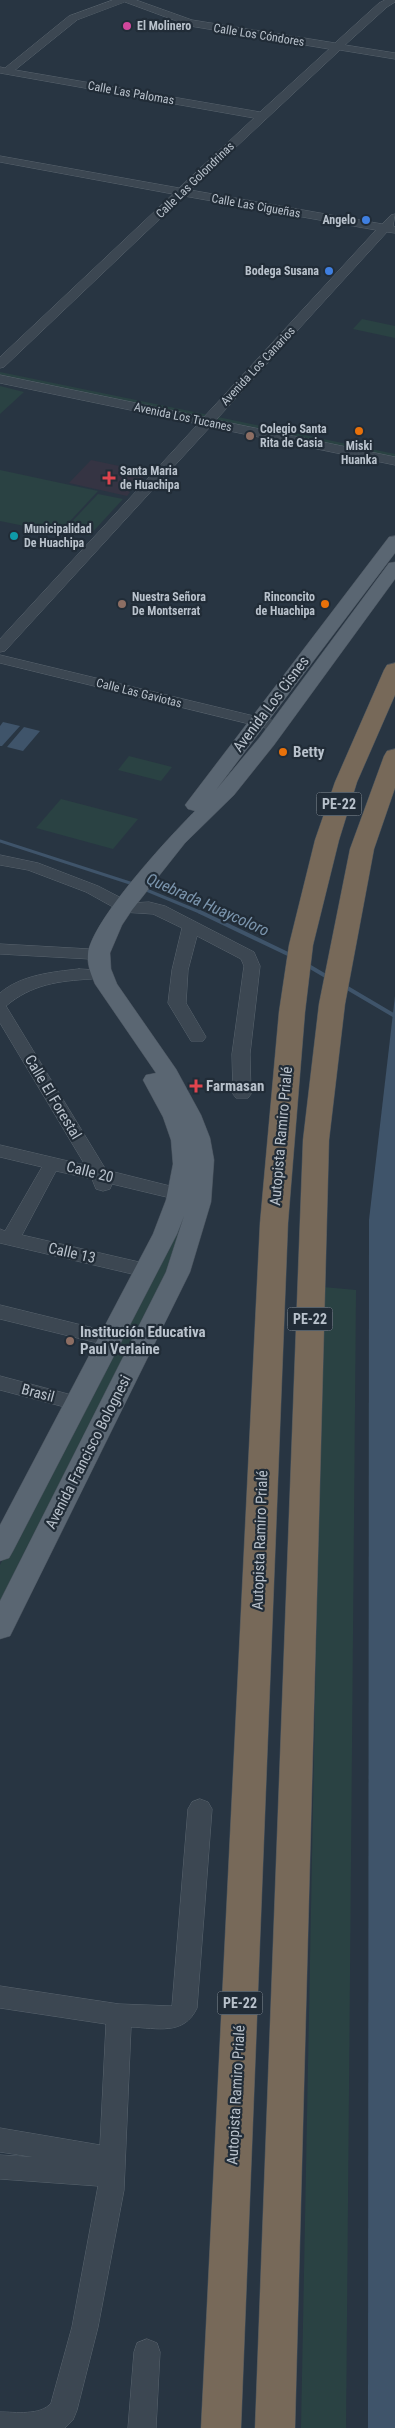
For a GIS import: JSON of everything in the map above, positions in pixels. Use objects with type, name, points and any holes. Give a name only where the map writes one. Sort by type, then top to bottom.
[{"type":"highway","name":"Autopista Ramiro Prialé","points":[[220,2428],[274,1223],[294,990],[301,945],[327,840],[346,782],[395,670]]},
{"type":"highway","name":"PE-22","points":[[275,2428],[316,1140],[332,1004],[362,849],[395,756]]},
{"type":"main road","name":"Avenida Los Cisnes","points":[[150,868],[227,791],[278,726],[395,541]]},
{"type":"main road","name":"Avenida Los Cisnes","points":[[150,868],[258,722],[395,567]]},
{"type":"main road","points":[[0,1551],[165,1234],[178,1198],[185,1164],[183,1138],[160,1091],[98,990],[91,964],[100,932],[150,868]]},
{"type":"main road","name":"Avenida Francisco Bolognesi","points":[[0,1628],[178,1272],[192,1234],[202,1177],[199,1142],[184,1101],[106,984],[100,968],[99,953],[105,936],[124,901]]},
{"type":"street","points":[[3,71],[74,18],[122,0]]},
{"type":"street","name":"Calle Los Cóndores","points":[[127,0],[190,23],[395,56]]},
{"type":"street","name":"Calle Las Golondrinas","points":[[0,364],[262,116],[383,5],[392,0]]},
{"type":"street","name":"Calle Las Palomas","points":[[3,71],[262,116]]},
{"type":"street","name":"Calle Las Cigueñas","points":[[0,159],[390,229]]},
{"type":"street","name":"Avenida Los Canarios","points":[[0,648],[211,418],[390,229],[395,217]]},
{"type":"street","name":"Avenida Los Tucanes","points":[[0,370],[395,461]]},
{"type":"street","name":"Avenida Los Tucanes","points":[[0,379],[395,451]]},
{"type":"street","name":"Calle Las Gaviotas","points":[[0,660],[278,726]]},
{"type":"street","points":[[0,860],[32,866],[124,901],[153,908],[241,950],[248,956],[252,962],[242,1054],[242,1094]]},
{"type":"street","points":[[191,925],[180,970],[177,1004],[197,1037]]},
{"type":"street","points":[[0,949],[91,964]]},
{"type":"street","points":[[0,1002],[8,993],[36,980],[91,964]]},
{"type":"street","name":"Calle El Forestal","points":[[0,1009],[101,1180]]},
{"type":"street","name":"Calle 20","points":[[0,1151],[101,1180],[178,1198]]},
{"type":"street","name":"Calle 20","points":[[0,1161],[48,1172],[101,1180]]},
{"type":"street","points":[[5,1238],[48,1172]]},
{"type":"street","name":"Calle 13","points":[[5,1238],[145,1270]]},
{"type":"street","points":[[0,1312],[110,1339]]},
{"type":"street","name":"Brasil","points":[[0,1384],[76,1403]]},
{"type":"street","points":[[0,1997],[118,2015],[171,2018],[180,2014],[185,2008],[200,1809]]},
{"type":"street","points":[[0,2426],[47,2426],[60,2418],[63,2410],[85,2327],[111,2190],[118,2015]]},
{"type":"street","points":[[0,2140],[112,2167]]},
{"type":"street","points":[[0,2167],[112,2167]]},
{"type":"street","points":[[142,2428],[147,2352]]},
{"type":"shaded area","name":"Santa Maria de Huachipa","points":[[91,460],[148,472],[135,487],[128,491],[130,492],[127,496],[69,483]]},
{"type":"shaded area","points":[[3,722],[20,726],[0,746],[0,726]]},
{"type":"shaded area","points":[[24,727],[40,731],[23,751],[7,747]]},
{"type":"shaded area","points":[[395,996],[395,2428],[368,2428],[369,1220]]},
{"type":"green space","points":[[362,319],[395,326],[395,338],[353,329]]},
{"type":"green space","points":[[0,372],[209,415],[207,418],[0,377]]},
{"type":"green space","points":[[0,386],[24,392],[0,414]]},
{"type":"green space","points":[[218,417],[395,454],[395,458],[216,420]]},
{"type":"green space","points":[[0,470],[98,491],[59,533],[0,521]]},
{"type":"green space","points":[[98,494],[123,499],[89,536],[64,530]]},
{"type":"green space","points":[[129,756],[172,767],[161,781],[118,770]]},
{"type":"green space","points":[[61,799],[138,819],[113,849],[36,828]]},
{"type":"green space","points":[[183,1106],[185,1239],[0,1618],[0,1565],[169,1237]]},
{"type":"green space","points":[[323,1287],[356,1290],[346,2428],[301,2428]]},
{"type":"waterway","name":"Quebrada Huaycoloro","points":[[0,841],[133,884]]},
{"type":"waterway","name":"Quebrada Huaycoloro","points":[[144,889],[202,913]]},
{"type":"waterway","name":"Quebrada Huaycoloro","points":[[200,912],[290,955]]},
{"type":"waterway","name":"Quebrada Huaycoloro","points":[[307,965],[329,978]]},
{"type":"waterway","name":"Quebrada Huaycoloro","points":[[344,986],[395,1016]]},
{"type":"place","name":"El Molinero","points":[[127,26]]},
{"type":"place","name":"Angelo","points":[[366,220]]},
{"type":"place","name":"Bodega Susana","points":[[329,271]]},
{"type":"place","name":"Miski Huanka","points":[[359,431]]},
{"type":"place","name":"Colegio Santa Rita de Casia","points":[[250,436]]},
{"type":"place","name":"Santa Maria de Huachipa","points":[[109,478]]},
{"type":"place","name":"Municipalidad De Huachipa","points":[[14,536]]},
{"type":"place","name":"Nuestra Señora De Montserrat","points":[[122,604]]},
{"type":"place","name":"Rinconcito de Huachipa","points":[[325,604]]},
{"type":"place","name":"Betty","points":[[283,752]]},
{"type":"place","name":"Farmasan","points":[[196,1086]]},
{"type":"place","name":"Institución Educativa Paul Verlaine","points":[[70,1341]]}]
